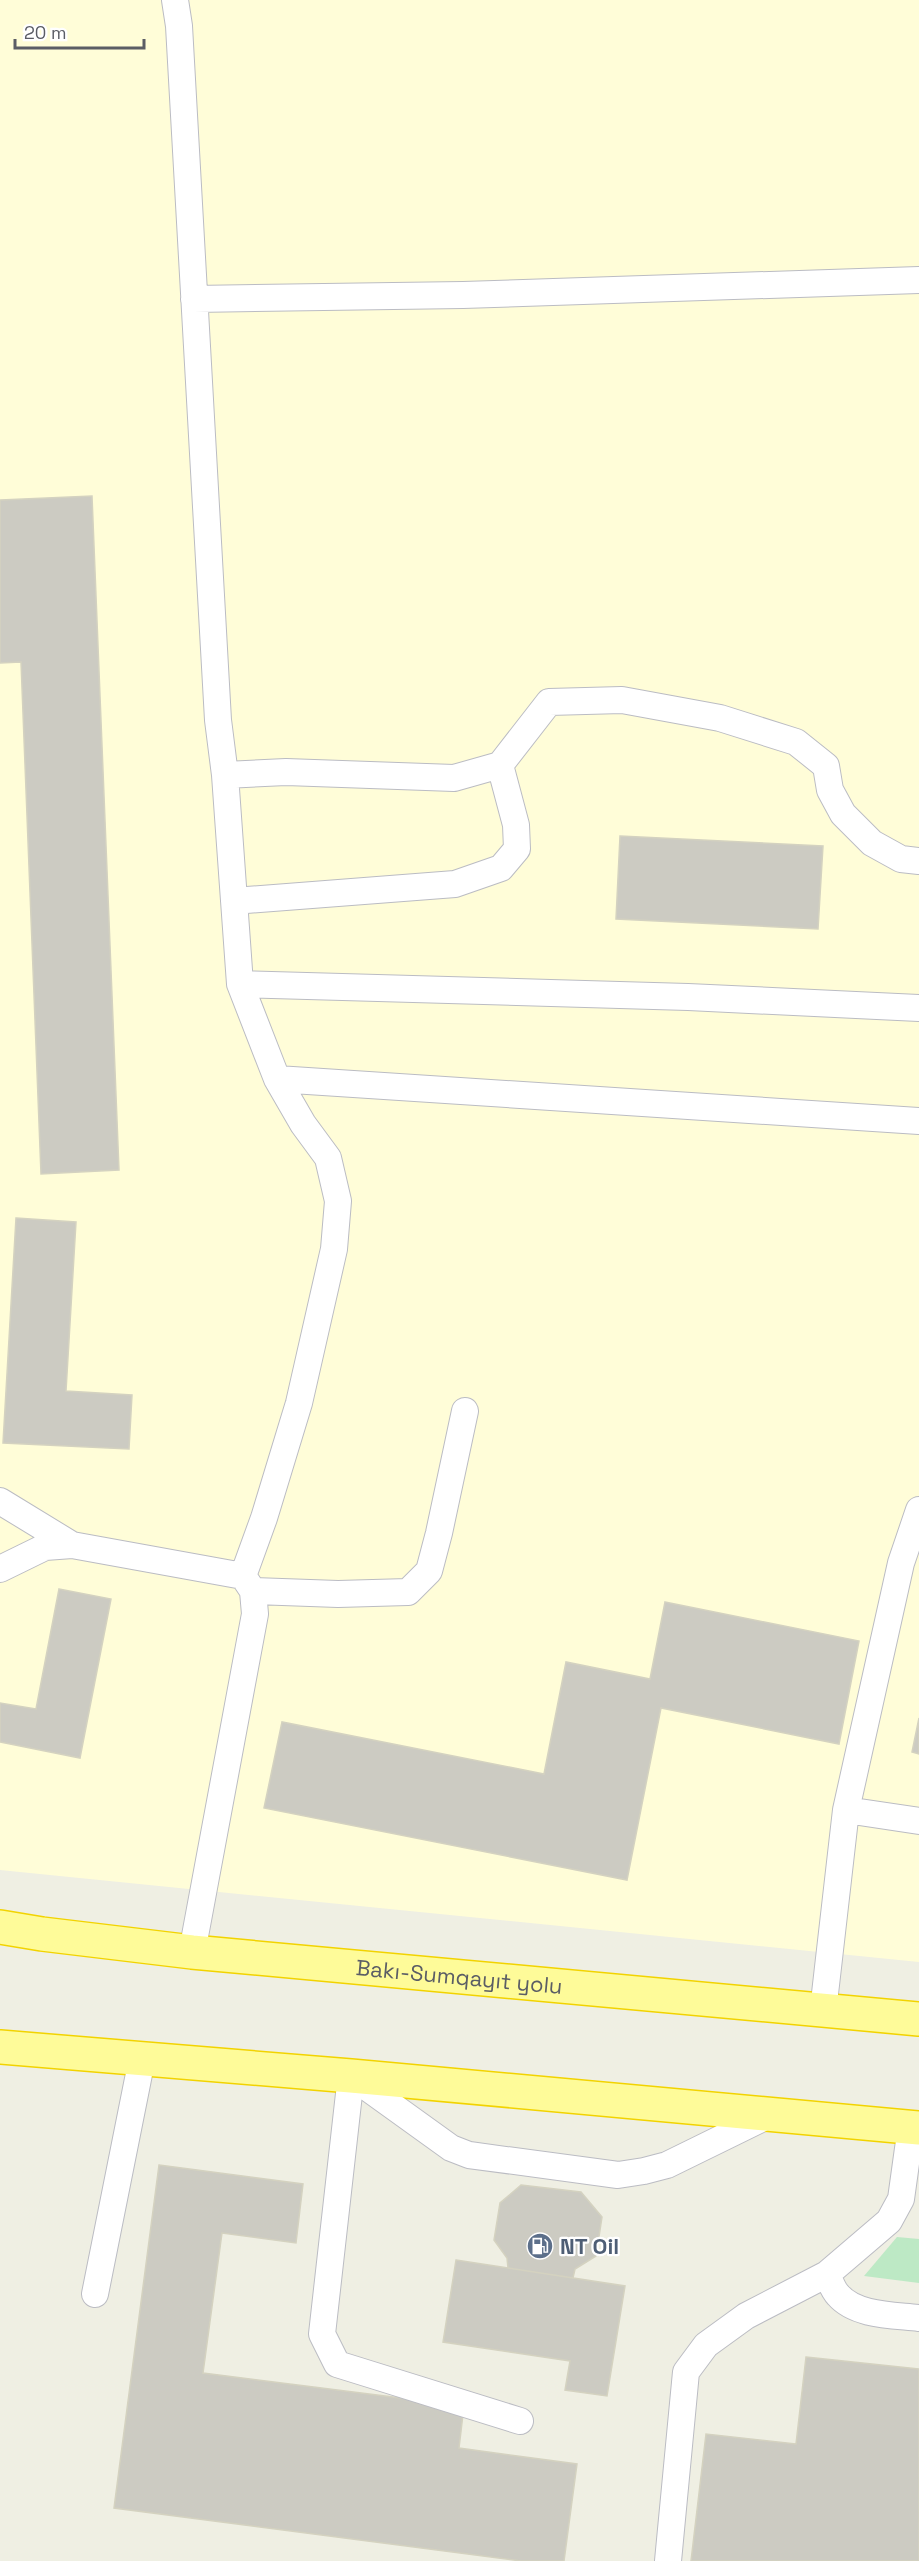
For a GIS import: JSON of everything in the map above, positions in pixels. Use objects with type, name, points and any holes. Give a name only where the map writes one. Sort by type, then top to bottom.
[{"type":"highway","name":"Bakı-Sumqayıt yolu","points":[[0,1927],[192,1952],[919,2019]]},
{"type":"highway","points":[[0,2047],[351,2076],[915,2128]]},
{"type":"lane","points":[[175,0],[180,37],[218,720],[225,775],[240,984],[277,1079],[303,1124],[328,1158],[338,1201],[334,1249],[299,1403],[264,1518],[248,1584],[255,1614],[192,1952]]},
{"type":"lane","points":[[194,299],[463,295],[919,280]]},
{"type":"lane","points":[[225,775],[286,772],[454,778],[501,765],[549,702],[622,700],[720,718],[796,742],[826,766],[830,790],[843,814],[872,843],[901,859],[919,861]]},
{"type":"lane","points":[[234,901],[455,884],[501,868],[517,849],[516,825],[501,765]]},
{"type":"lane","points":[[240,984],[688,997],[919,1008]]},
{"type":"lane","points":[[277,1079],[919,1121]]},
{"type":"lane","points":[[0,1569],[45,1547],[72,1545],[248,1584],[338,1594],[408,1592],[429,1571],[465,1411]]},
{"type":"lane","points":[[0,1500],[72,1545]]},
{"type":"lane","points":[[823,2011],[846,1810],[901,1563],[919,1510]]},
{"type":"lane","points":[[846,1810],[919,1821]]},
{"type":"lane","points":[[95,2294],[142,2059]]},
{"type":"lane","points":[[520,2421],[337,2364],[328,2350],[322,2334],[351,2076],[451,2148],[469,2155],[618,2175],[644,2172],[667,2165],[769,2115]]},
{"type":"lane","points":[[668,2561],[686,2372],[706,2345],[746,2316],[827,2274],[889,2222],[901,2199],[915,2128]]},
{"type":"lane","points":[[827,2274],[837,2294],[848,2304],[879,2314],[919,2318]]},
{"type":"shaded area","points":[[0,0],[919,0],[919,1962],[0,1870]]},
{"type":"green space","points":[[897,2237],[919,2239],[919,2283],[864,2276]]},
{"type":"building","points":[[92,496],[119,1170],[41,1174],[21,662],[0,663],[0,500]]},
{"type":"building","points":[[620,836],[823,846],[818,929],[616,919]]},
{"type":"building","points":[[16,1218],[76,1222],[66,1391],[132,1395],[129,1449],[3,1443]]},
{"type":"building","points":[[59,1589],[111,1599],[80,1758],[0,1742],[0,1703],[36,1709]]},
{"type":"building","points":[[665,1602],[859,1641],[839,1744],[661,1708],[627,1880],[264,1808],[282,1722],[544,1774],[566,1662],[650,1679]]},
{"type":"building","points":[[919,1718],[919,1754],[912,1752]]},
{"type":"building","points":[[159,2165],[303,2184],[296,2243],[222,2233],[203,2373],[464,2406],[459,2448],[577,2464],[564,2561],[521,2561],[114,2508]]},
{"type":"building","points":[[521,2185],[581,2192],[602,2217],[596,2256],[575,2269],[573,2278],[508,2268],[507,2258],[494,2240],[500,2203]]},
{"type":"building","points":[[456,2260],[625,2286],[607,2396],[565,2390],[570,2361],[443,2342]]},
{"type":"building","points":[[806,2357],[919,2369],[919,2561],[691,2561],[706,2434],[796,2444]]},
{"type":"place","name":"NT Oil","points":[[540,2246]]}]
